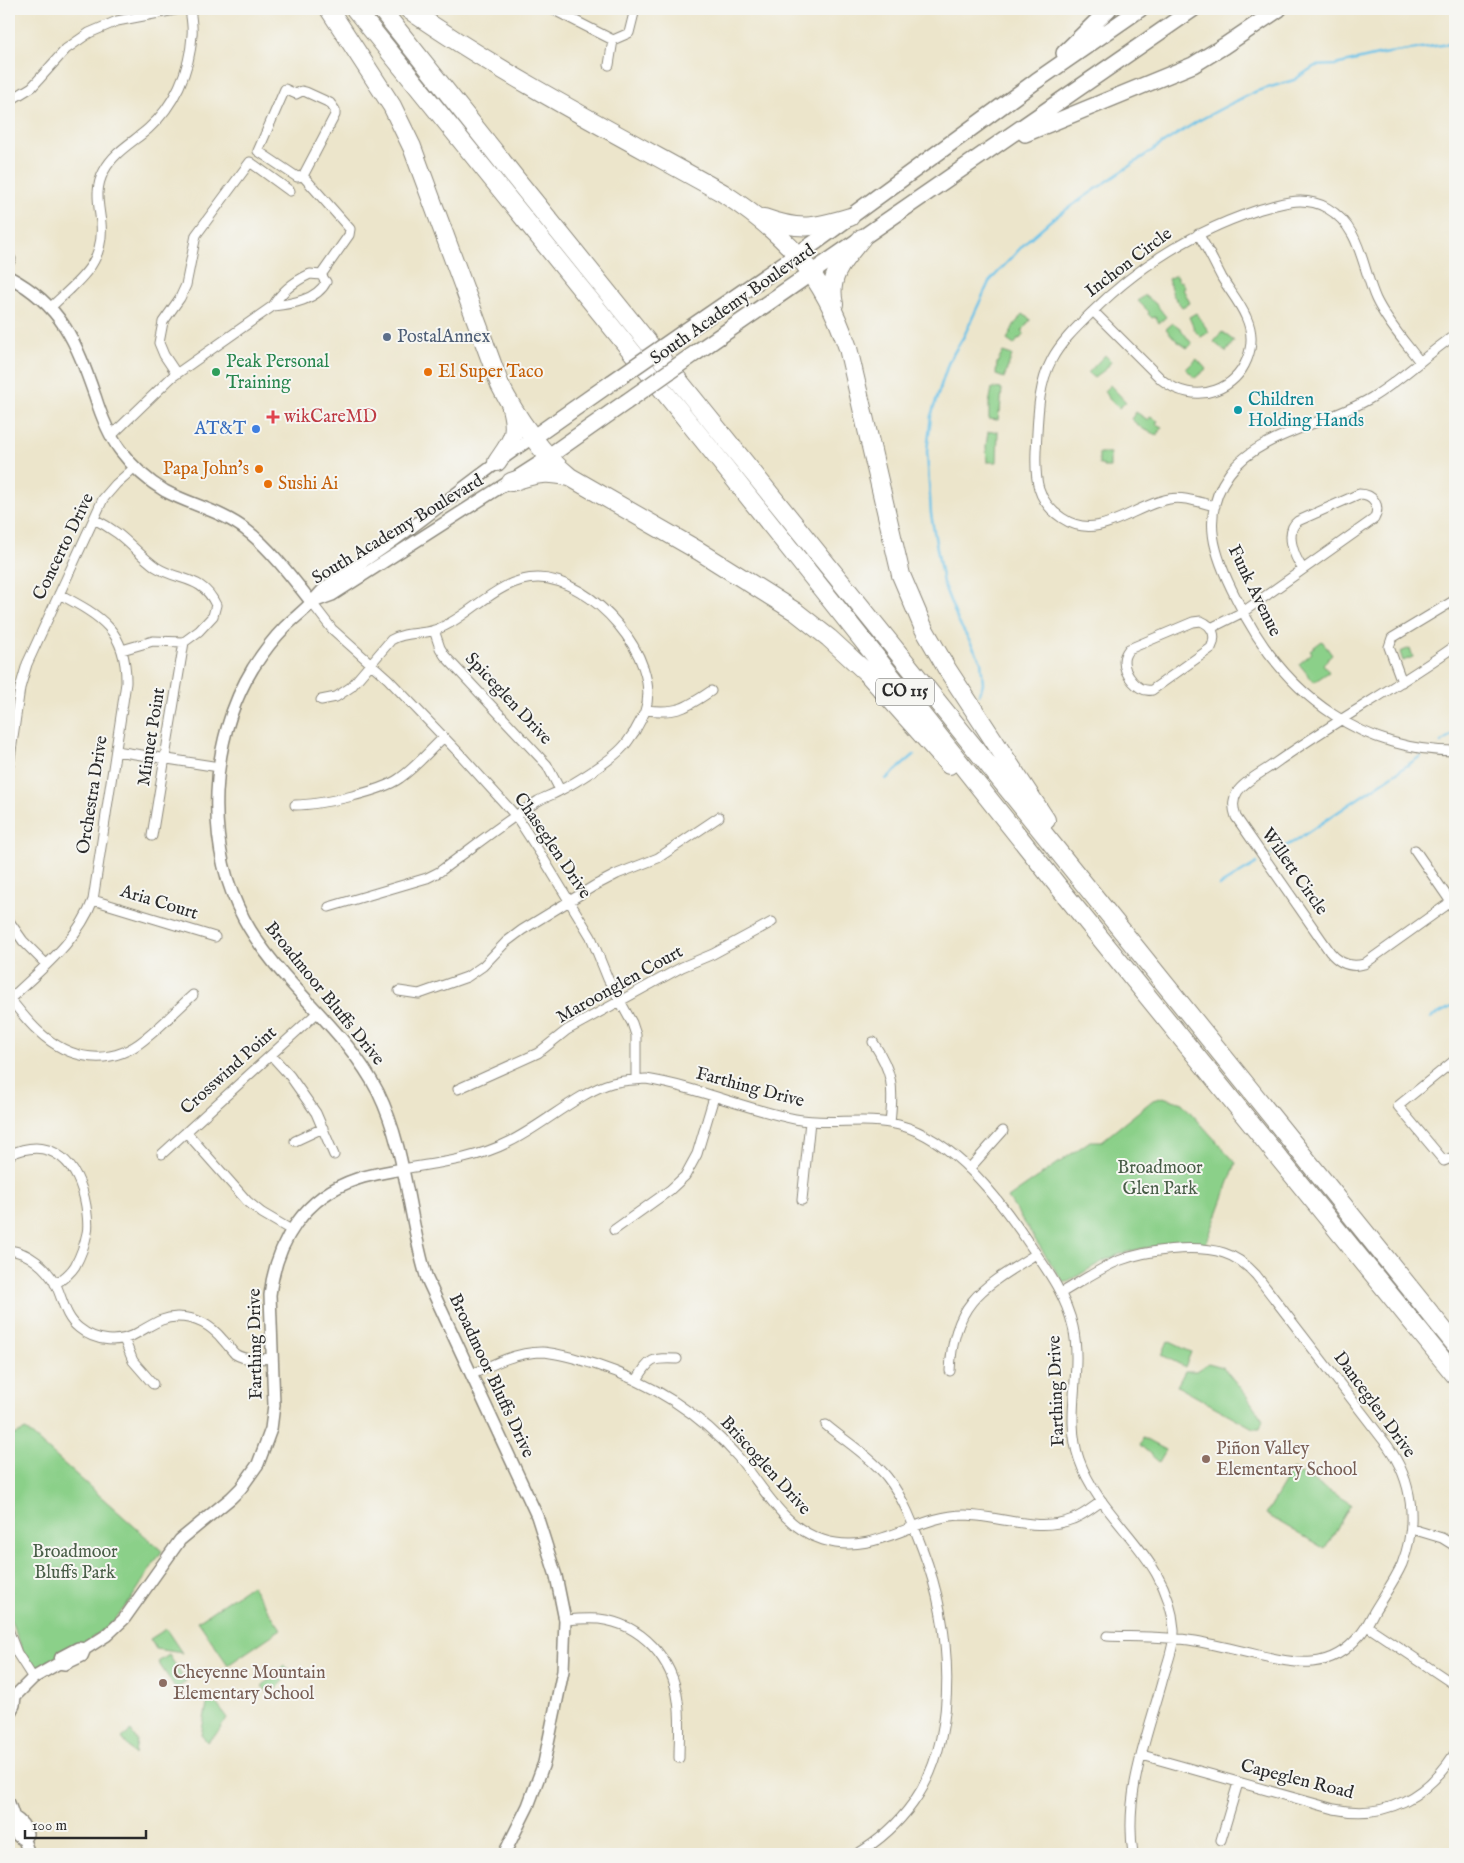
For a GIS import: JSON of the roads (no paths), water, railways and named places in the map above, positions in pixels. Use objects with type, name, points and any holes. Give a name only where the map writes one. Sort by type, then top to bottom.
[{"type":"highway","points":[[329,9],[392,106],[412,147],[500,385],[510,405],[558,467],[570,477],[707,555],[796,612],[829,638],[866,672],[1020,847],[1058,886]]},
{"type":"highway","name":"CO 115","points":[[355,9],[703,440],[1058,886],[1455,1375]]},
{"type":"highway","name":"CO 115","points":[[381,9],[1455,1344]]},
{"type":"highway","points":[[408,9],[467,49],[723,193],[757,215],[812,272],[838,319]]},
{"type":"highway","points":[[1036,81],[1109,9]]},
{"type":"highway","name":"South Academy Boulevard","points":[[534,437],[797,255],[1036,81],[1140,9]]},
{"type":"highway","name":"South Academy Boulevard","points":[[549,456],[1193,9]]},
{"type":"highway","points":[[973,162],[1041,126],[1193,65],[1279,9]]},
{"type":"highway","points":[[757,215],[787,225],[808,228],[850,217]]},
{"type":"highway","points":[[862,238],[838,270],[832,282],[832,294],[848,348],[901,576],[920,620],[947,669],[1100,902]]},
{"type":"highway","points":[[496,462],[515,432],[510,405]]},
{"type":"highway","points":[[511,482],[544,473],[570,477]]},
{"type":"street","points":[[9,101],[32,87],[63,46],[117,21],[180,9]]},
{"type":"street","points":[[51,307],[86,274],[100,248],[97,195],[100,179],[109,162],[118,151],[148,129],[160,117],[178,90],[190,52],[192,34],[190,9]]},
{"type":"street","points":[[553,9],[613,40]]},
{"type":"street","points":[[613,40],[629,33],[635,9]]},
{"type":"street","points":[[609,65],[613,40]]},
{"type":"street","points":[[285,90],[296,94],[302,91],[306,92],[330,103],[335,110],[335,115],[303,176],[297,177],[258,150],[285,90]]},
{"type":"street","points":[[176,374],[161,350],[159,336],[163,322],[180,298],[189,278],[193,244],[196,235],[250,162],[290,191]]},
{"type":"street","points":[[303,176],[350,229],[349,235],[321,275]]},
{"type":"street","name":"Inchon Circle","points":[[1215,506],[1186,499],[1171,498],[1110,523],[1089,527],[1066,521],[1054,512],[1043,499],[1035,472],[1042,386],[1051,360],[1062,344],[1120,286],[1178,245],[1228,220],[1286,202],[1311,201],[1328,208],[1341,218],[1351,231],[1376,299],[1391,324],[1420,362]]},
{"type":"street","points":[[1093,311],[1162,380],[1174,388],[1188,392],[1203,393],[1217,389],[1230,382],[1241,372],[1247,360],[1251,347],[1250,329],[1243,311],[1198,234]]},
{"type":"street","points":[[111,436],[176,374],[272,306],[286,289],[310,274],[321,275],[326,282],[317,292],[303,300],[272,306]]},
{"type":"street","points":[[9,277],[51,307],[64,325],[74,342],[111,436],[135,468],[165,491],[209,509],[247,530],[312,603]]},
{"type":"street","name":"Funk Avenue","points":[[1455,335],[1369,399],[1256,450],[1238,464],[1229,474],[1219,494],[1212,528],[1214,546],[1221,566],[1259,641],[1286,674],[1311,698],[1342,720],[1375,736],[1409,746],[1455,751]]},
{"type":"street","name":"South Academy Boulevard","points":[[312,603],[326,587],[407,531],[496,462],[534,437]]},
{"type":"street","name":"South Academy Boulevard","points":[[312,603],[332,595],[549,456]]},
{"type":"street","name":"Concerto Drive","points":[[9,765],[20,688],[27,664],[103,499],[116,484],[135,468]]},
{"type":"street","points":[[1211,628],[1243,612],[1374,519],[1377,509],[1373,498],[1368,495],[1359,494],[1294,524],[1290,536],[1298,562],[1303,569]]},
{"type":"street","points":[[94,519],[116,532],[158,568],[188,578],[211,594],[216,605],[213,616],[199,631],[184,642],[152,641],[122,650]]},
{"type":"street","points":[[321,700],[336,697],[351,688],[391,640],[399,636],[434,630],[451,622],[493,593],[520,580],[538,578],[555,580],[574,587],[593,599],[608,613],[625,633],[642,662],[647,694],[646,710],[624,746],[613,756],[560,790],[539,800],[440,872],[427,878],[328,907]]},
{"type":"street","name":"Orchestra Drive","points":[[9,1000],[70,941],[88,913],[93,900],[126,683],[126,667],[122,650],[113,633],[102,620],[59,594]]},
{"type":"street","points":[[1402,682],[1389,647],[1390,640],[1395,635],[1455,600]]},
{"type":"street","name":"Chaseglen Drive","points":[[312,603],[332,629],[388,679],[516,816],[591,937],[608,979],[622,1001],[636,1035],[636,1080]]},
{"type":"street","name":"Broadmoor Bluffs Drive","points":[[312,603],[283,629],[254,668],[233,711],[226,732],[219,767],[217,811],[220,843],[239,909],[253,935],[266,955],[354,1055],[377,1091],[398,1145],[418,1247],[427,1279],[537,1516],[554,1568],[565,1620],[564,1671],[544,1763],[531,1798],[504,1854]]},
{"type":"street","points":[[1193,622],[1204,623],[1211,628],[1214,638],[1210,649],[1152,690],[1144,690],[1136,686],[1124,664],[1124,657],[1128,650],[1193,622]]},
{"type":"street","name":"Spiceglen Drive","points":[[434,630],[445,656],[547,765],[560,790]]},
{"type":"street","name":"Minuet Point","points":[[152,836],[184,642]]},
{"type":"street","name":"Willett Circle","points":[[1415,850],[1453,901],[1364,964],[1344,964],[1330,952],[1236,817],[1234,801],[1242,787],[1290,753],[1455,646]]},
{"type":"street","points":[[646,710],[672,712],[689,706],[710,691]]},
{"type":"street","points":[[295,805],[313,805],[388,785],[407,773],[443,738]]},
{"type":"street","points":[[116,751],[219,767]]},
{"type":"street","points":[[399,991],[419,994],[467,977],[483,966],[506,942],[522,930],[617,874],[658,858],[719,816]]},
{"type":"street","name":"Aria Court","points":[[93,900],[215,937]]},
{"type":"street","points":[[9,921],[23,941],[46,964]]},
{"type":"street","name":"Maroonglen Court","points":[[458,1090],[538,1054],[567,1030],[682,967],[714,954],[772,922]]},
{"type":"street","points":[[9,1000],[37,1031],[53,1043],[69,1052],[89,1058],[109,1057],[129,1050],[144,1040],[193,995]]},
{"type":"street","name":"Crosswind Point","points":[[162,1154],[317,1013]]},
{"type":"street","points":[[873,1042],[881,1054],[890,1075],[892,1100],[890,1123]]},
{"type":"street","points":[[271,1055],[316,1113],[334,1155]]},
{"type":"street","points":[[1455,1060],[1398,1106],[1444,1162],[1455,1156]]},
{"type":"street","name":"Farthing Drive","points":[[9,1714],[14,1705],[12,1698],[33,1678],[59,1663],[61,1657],[78,1648],[86,1649],[124,1619],[180,1540],[231,1498],[241,1488],[258,1464],[271,1429],[274,1406],[270,1295],[272,1278],[285,1239],[310,1208],[339,1186],[358,1179],[462,1158],[509,1142],[602,1086],[623,1080],[657,1081],[773,1114],[810,1121],[890,1123],[909,1128],[930,1137],[969,1170],[1000,1202],[1061,1293],[1073,1327],[1075,1378],[1072,1420],[1074,1444],[1081,1466],[1102,1501],[1145,1554],[1162,1582],[1171,1610],[1174,1638],[1133,1786],[1130,1829],[1133,1854]]},
{"type":"street","points":[[614,1230],[670,1190],[685,1176],[697,1154],[714,1096]]},
{"type":"street","points":[[802,1200],[810,1121]]},
{"type":"street","points":[[295,1141],[323,1128]]},
{"type":"street","points":[[969,1170],[1004,1131]]},
{"type":"street","points":[[186,1132],[247,1201],[262,1213],[291,1230]]},
{"type":"street","points":[[9,1155],[28,1148],[41,1148],[55,1152],[68,1162],[78,1176],[84,1192],[87,1233],[75,1267],[66,1277],[55,1284]]},
{"type":"street","points":[[9,1250],[33,1259],[43,1267],[55,1284],[68,1315],[78,1327],[98,1338],[124,1339],[164,1319],[190,1318],[202,1321],[213,1328],[236,1354],[246,1359],[272,1358]]},
{"type":"street","name":"Danceglen Drive","points":[[1061,1293],[1116,1262],[1152,1252],[1212,1250],[1224,1253],[1242,1262],[1256,1275],[1394,1455],[1408,1486],[1412,1529],[1406,1554],[1366,1626],[1352,1644],[1336,1655],[1314,1663],[1304,1664],[1174,1638],[1107,1636]]},
{"type":"street","points":[[950,1371],[950,1352],[956,1326],[971,1302],[988,1284],[1036,1254]]},
{"type":"street","points":[[124,1339],[133,1361],[153,1384]]},
{"type":"street","name":"Briscoglen Drive","points":[[471,1376],[503,1360],[542,1352],[572,1357],[637,1380],[681,1405],[719,1436],[792,1524],[808,1534],[837,1543],[862,1544],[886,1538],[941,1518],[965,1516],[1031,1524],[1054,1524],[1076,1518],[1102,1501]]},
{"type":"street","points":[[637,1380],[644,1368],[656,1358],[678,1359]]},
{"type":"street","points":[[826,1425],[886,1476],[899,1496],[914,1527],[933,1578],[942,1614],[947,1666],[943,1724],[934,1761],[922,1789],[913,1803],[892,1827],[857,1854]]},
{"type":"street","points":[[1412,1529],[1442,1538],[1455,1546]]},
{"type":"street","points":[[565,1620],[590,1618],[611,1621],[644,1637],[661,1655],[672,1676],[678,1701],[679,1758]]},
{"type":"street","points":[[1366,1626],[1455,1685]]},
{"type":"street","points":[[9,1632],[17,1653],[33,1678]]},
{"type":"street","name":"Capeglen Road","points":[[1142,1755],[1348,1812],[1368,1811],[1396,1805],[1422,1791],[1441,1774],[1455,1753]]},
{"type":"street","points":[[1221,1840],[1238,1783]]},
{"type":"street","points":[[9,1803],[14,1817],[12,1824],[14,1830],[17,1836],[24,1840],[29,1854]]},
{"type":"waterway","points":[[979,694],[983,684],[981,661],[958,621],[943,583],[931,514],[927,451],[931,416],[949,361],[964,336],[989,282],[1028,240],[1051,220],[1163,143],[1232,103],[1257,91],[1294,80],[1315,66],[1335,65],[1382,54],[1455,43]]},
{"type":"waterway","points":[[1441,743],[1455,733]]},
{"type":"waterway","points":[[886,779],[914,755]]},
{"type":"waterway","points":[[1271,854],[1295,841],[1421,756]]},
{"type":"waterway","points":[[1219,886],[1257,863]]},
{"type":"waterway","points":[[1430,1018],[1455,1005]]},
{"type":"place","name":"PostalAnnex","points":[[387,337]]},
{"type":"place","name":"Peak Personal Training","points":[[216,372]]},
{"type":"place","name":"El Super Taco","points":[[428,372]]},
{"type":"place","name":"Children Holding Hands","points":[[1238,410]]},
{"type":"place","name":"wikCareMD","points":[[273,417]]},
{"type":"place","name":"AT&T","points":[[256,429]]},
{"type":"place","name":"Papa John's","points":[[259,469]]},
{"type":"place","name":"Sushi Ai","points":[[268,484]]},
{"type":"place","name":"Piñon Valley Elementary School","points":[[1206,1459]]},
{"type":"place","name":"Cheyenne Mountain Elementary School","points":[[163,1683]]},
{"type":"park label","name":"Broadmoor Glen Park","points":[[1160,1178]]},
{"type":"park label","name":"Broadmoor Bluffs Park","points":[[75,1562]]}]
